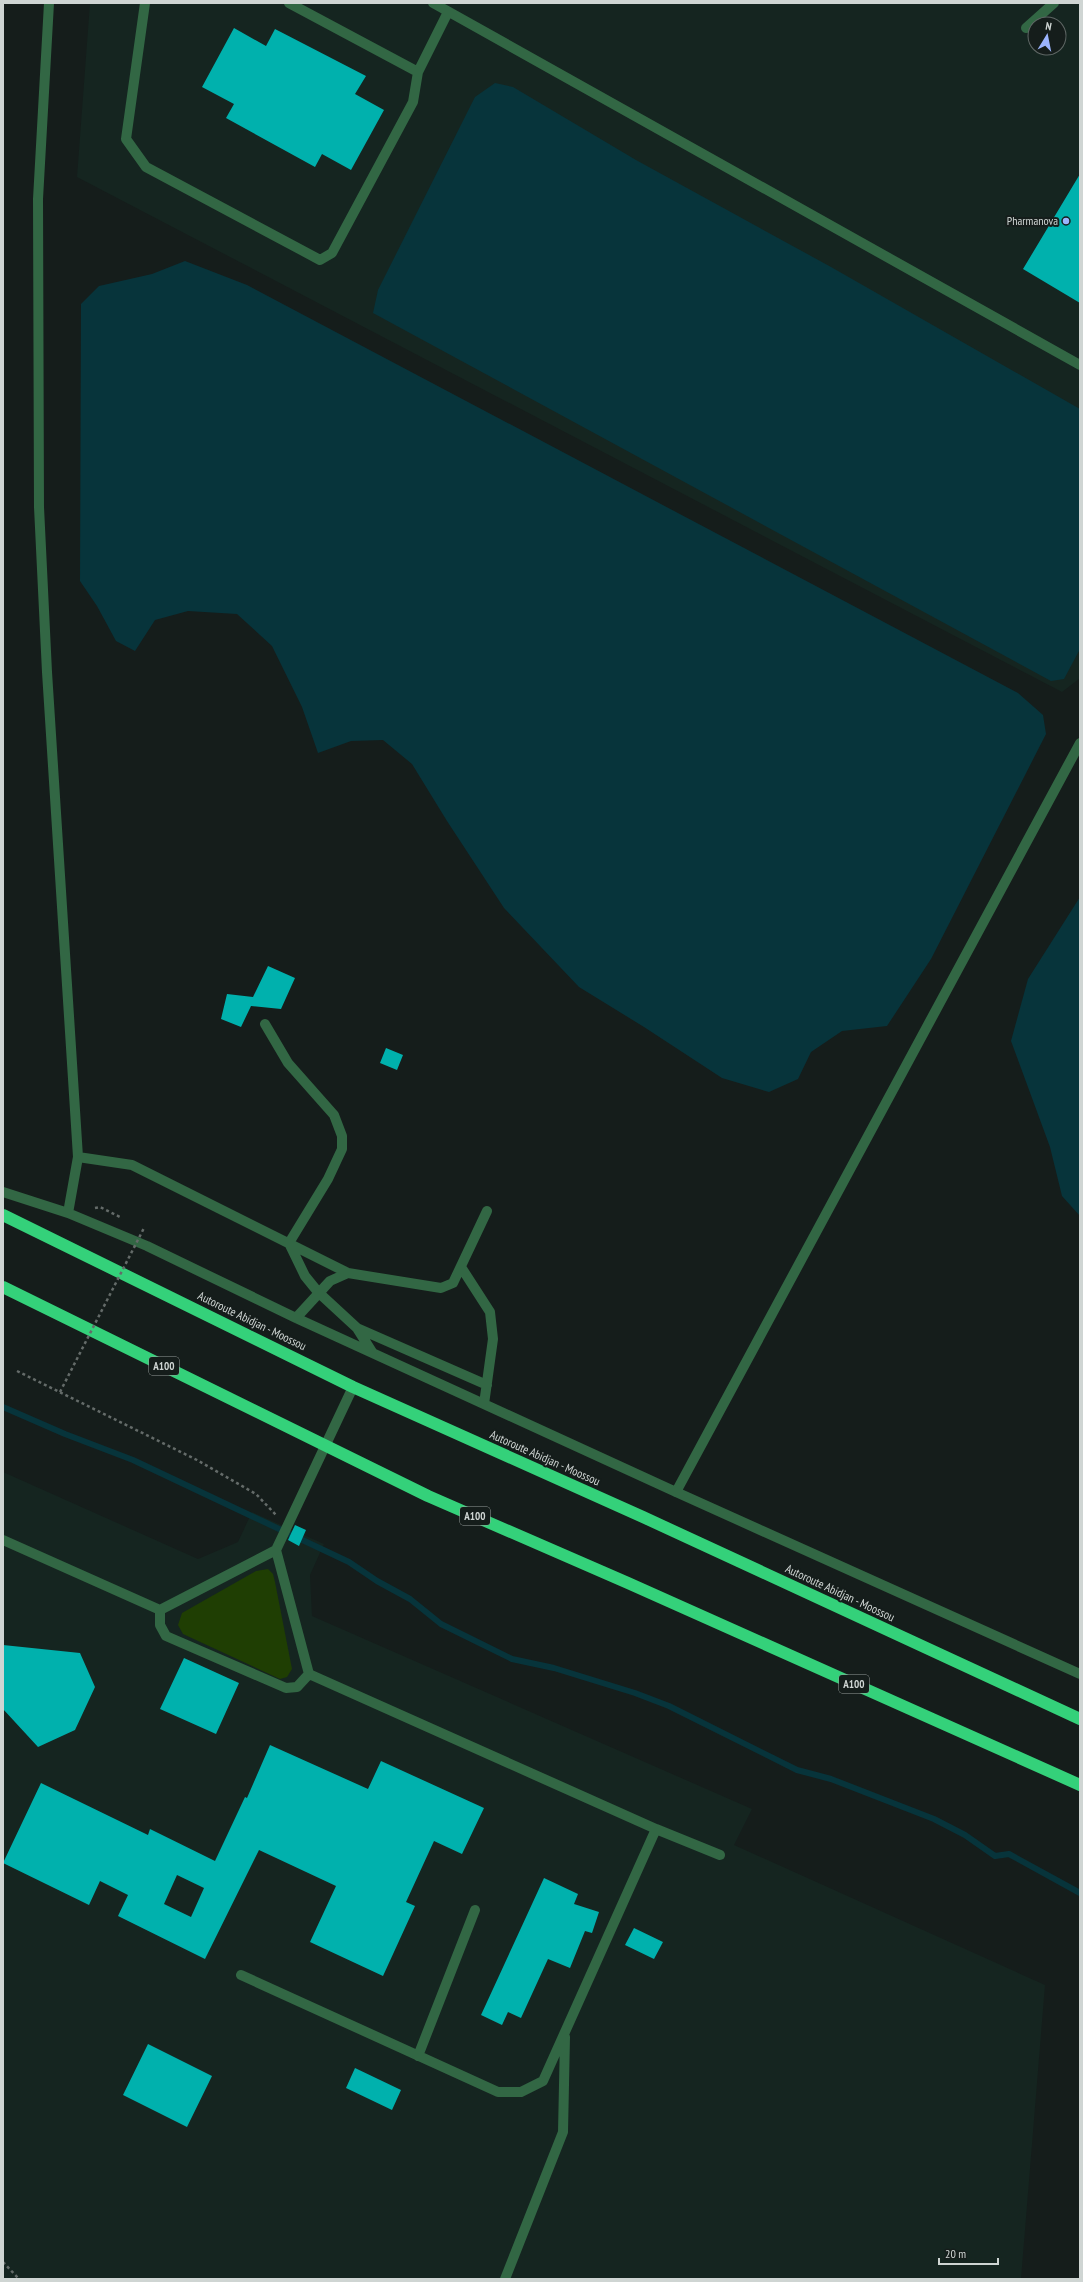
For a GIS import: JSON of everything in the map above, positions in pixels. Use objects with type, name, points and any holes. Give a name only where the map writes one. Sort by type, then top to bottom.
[{"type":"highway","name":"Autoroute Abidjan - Moossou","points":[[3,1215],[353,1387],[643,1517],[1080,1719]]},
{"type":"highway","name":"A100","points":[[3,1287],[428,1496],[621,1580],[1080,1785]]},
{"type":"street","points":[[49,3],[38,199],[39,507],[47,672],[78,1157],[68,1213]]},
{"type":"street","points":[[145,3],[126,139],[132,150],[146,167],[320,260],[332,253],[413,102],[418,72],[448,12]]},
{"type":"street","points":[[289,3],[418,72]]},
{"type":"street","points":[[433,3],[1080,365]]},
{"type":"street","points":[[1026,28],[1054,3]]},
{"type":"street","points":[[676,1492],[1080,743]]},
{"type":"street","points":[[264,1024],[288,1063],[334,1115],[342,1136],[342,1150],[328,1179],[289,1242]]},
{"type":"street","points":[[78,1157],[132,1165],[348,1272],[441,1288],[453,1283],[487,1211]]},
{"type":"street","points":[[3,1192],[68,1213],[147,1246],[296,1318],[676,1492],[1080,1674]]},
{"type":"street","points":[[289,1242],[305,1276],[318,1292],[357,1328],[372,1352]]},
{"type":"street","points":[[461,1267],[490,1312],[493,1338],[484,1404]]},
{"type":"street","points":[[296,1318],[318,1292],[330,1281],[348,1272]]},
{"type":"street","points":[[357,1328],[487,1385]]},
{"type":"street","points":[[160,1610],[276,1550],[353,1387]]},
{"type":"street","points":[[3,1540],[160,1610]]},
{"type":"street","points":[[276,1550],[310,1674]]},
{"type":"street","points":[[160,1610],[160,1625],[166,1636],[286,1688],[297,1687],[310,1674]]},
{"type":"street","points":[[310,1674],[656,1829],[720,1855]]},
{"type":"street","points":[[241,1975],[498,2092],[521,2092],[543,2080],[656,1829]]},
{"type":"street","points":[[418,2056],[475,1910]]},
{"type":"street","points":[[505,2279],[563,2132],[565,2033]]},
{"type":"path","points":[[60,1392],[144,1228]]},
{"type":"path","points":[[17,1371],[128,1425],[256,1494],[286,1528]]},
{"type":"path","points":[[3,2262],[19,2279]]},
{"type":"shaded area","points":[[90,3],[1080,3],[1079,679],[1062,692],[77,177]]},
{"type":"shaded area","points":[[3,1472],[198,1559],[238,1542],[252,1512],[324,1544],[310,1575],[312,1616],[752,1809],[734,1845],[1045,1985],[1021,2279],[3,2279]]},
{"type":"green space","points":[[268,1569],[273,1574],[275,1582],[292,1669],[287,1677],[280,1679],[183,1634],[178,1625],[182,1613],[256,1571]]},
{"type":"water","points":[[495,83],[513,87],[636,160],[831,267],[1080,409],[1080,649],[1064,679],[1051,681],[373,313],[378,290],[475,97]]},
{"type":"water","points":[[185,261],[247,285],[1018,693],[1043,715],[1046,734],[931,959],[887,1026],[842,1031],[811,1052],[798,1079],[769,1092],[722,1078],[579,987],[504,908],[412,764],[383,740],[351,741],[318,753],[302,707],[272,646],[237,614],[188,611],[155,620],[135,651],[116,641],[97,606],[80,581],[81,304],[99,286],[152,274]]},
{"type":"water","points":[[1080,897],[1080,1216],[1062,1196],[1050,1147],[1011,1041],[1028,979]]},
{"type":"building","points":[[234,28],[266,46],[275,29],[366,76],[355,94],[384,110],[351,170],[322,154],[315,167],[226,118],[234,104],[202,87]]},
{"type":"building","name":"Pharmanova","points":[[1080,174],[1080,303],[1023,269]]},
{"type":"building","points":[[268,966],[295,978],[281,1009],[251,1006],[241,1027],[221,1019],[227,994],[253,997]]},
{"type":"building","points":[[386,1048],[403,1055],[397,1070],[380,1063]]},
{"type":"building","points":[[295,1525],[306,1530],[299,1546],[288,1540]]},
{"type":"building","points":[[3,1645],[80,1653],[95,1687],[75,1730],[38,1747],[3,1709]]},
{"type":"building","points":[[184,1658],[239,1683],[216,1734],[160,1709]]},
{"type":"building","points":[[270,1745],[368,1789],[381,1761],[484,1808],[462,1854],[434,1841],[406,1902],[415,1906],[383,1976],[310,1942],[336,1886],[259,1850],[205,1959],[118,1916],[128,1895],[100,1881],[89,1905],[3,1863],[41,1783],[148,1835],[150,1829],[215,1861],[245,1797],[247,1798]],"holes":[[[177,1875],[204,1888],[191,1917],[164,1904]]]},
{"type":"building","points":[[544,1878],[578,1894],[574,1904],[599,1912],[592,1933],[585,1931],[570,1968],[548,1959],[521,2018],[508,2012],[502,2025],[481,2015]]},
{"type":"building","points":[[634,1928],[663,1942],[654,1959],[625,1945]]},
{"type":"building","points":[[148,2044],[212,2076],[187,2127],[123,2095]]},
{"type":"building","points":[[355,2068],[401,2090],[392,2110],[346,2088]]},
{"type":"waterway","points":[[3,1407],[65,1434],[133,1460],[349,1562],[377,1581],[410,1599],[441,1624],[512,1659],[554,1668],[635,1693],[669,1706],[797,1770],[831,1779],[934,1819],[965,1835],[995,1856],[1009,1854],[1080,1893]]},
{"type":"place","name":"Pharmanova","points":[[1066,221]]}]
